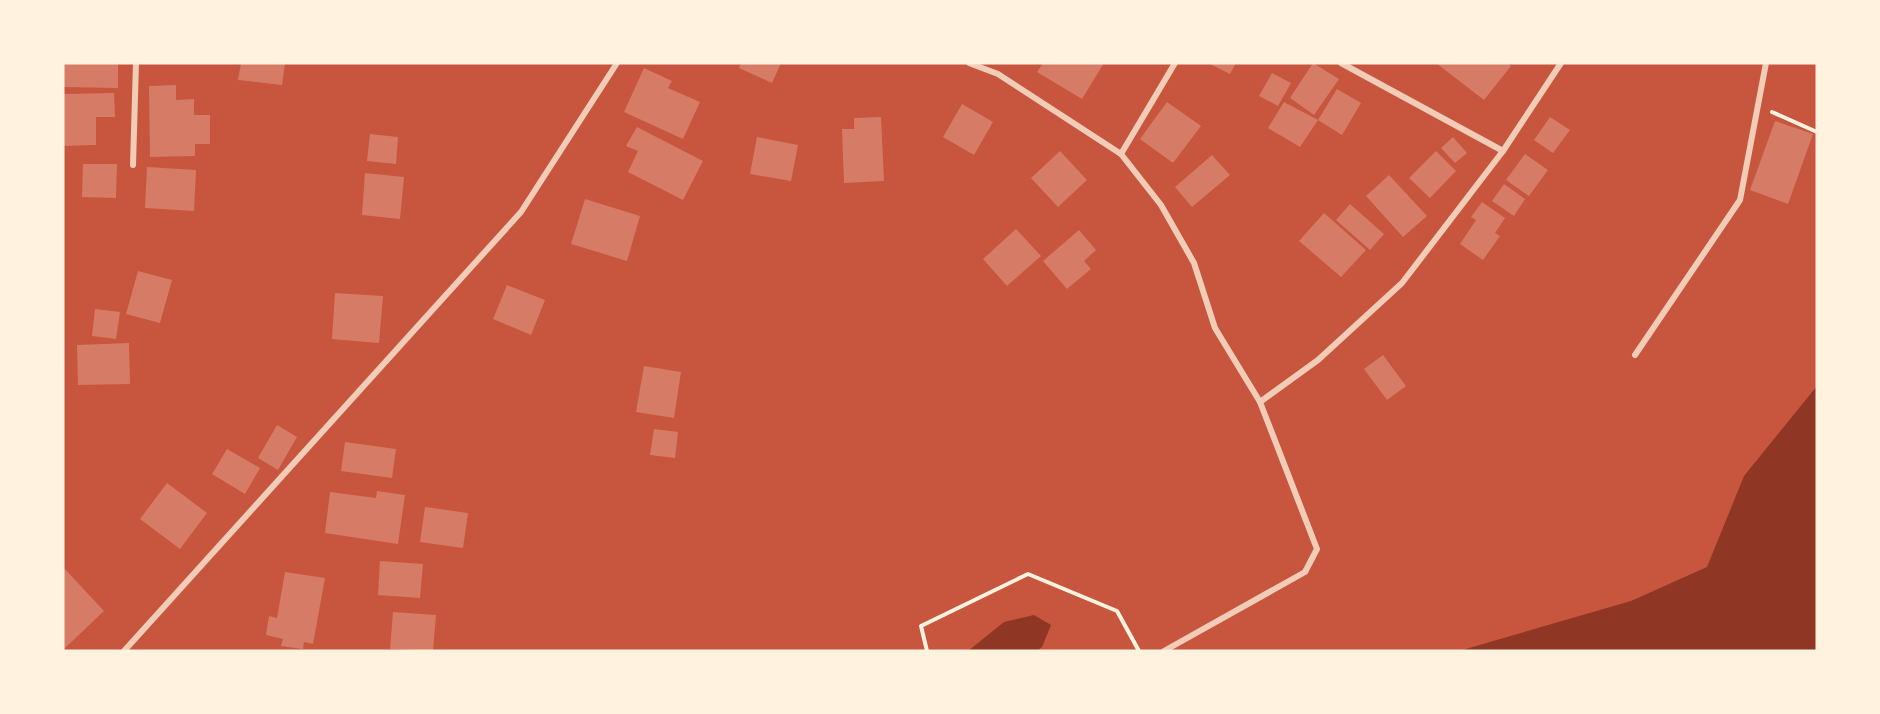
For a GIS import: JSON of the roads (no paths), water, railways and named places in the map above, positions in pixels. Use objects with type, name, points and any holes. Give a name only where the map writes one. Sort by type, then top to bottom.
[{"type":"street","points":[[133,165],[136,63]]},
{"type":"street","points":[[124,651],[521,212],[617,63]]},
{"type":"street","points":[[969,63],[998,74],[1121,154],[1161,205],[1194,263],[1215,328],[1260,402],[1317,549],[1305,572],[1164,651]]},
{"type":"street","points":[[1121,154],[1175,63]]},
{"type":"street","points":[[1341,63],[1503,152]]},
{"type":"street","points":[[1260,402],[1318,360],[1402,283],[1503,152],[1561,63]]},
{"type":"street","points":[[1635,355],[1740,200],[1766,63]]}]
